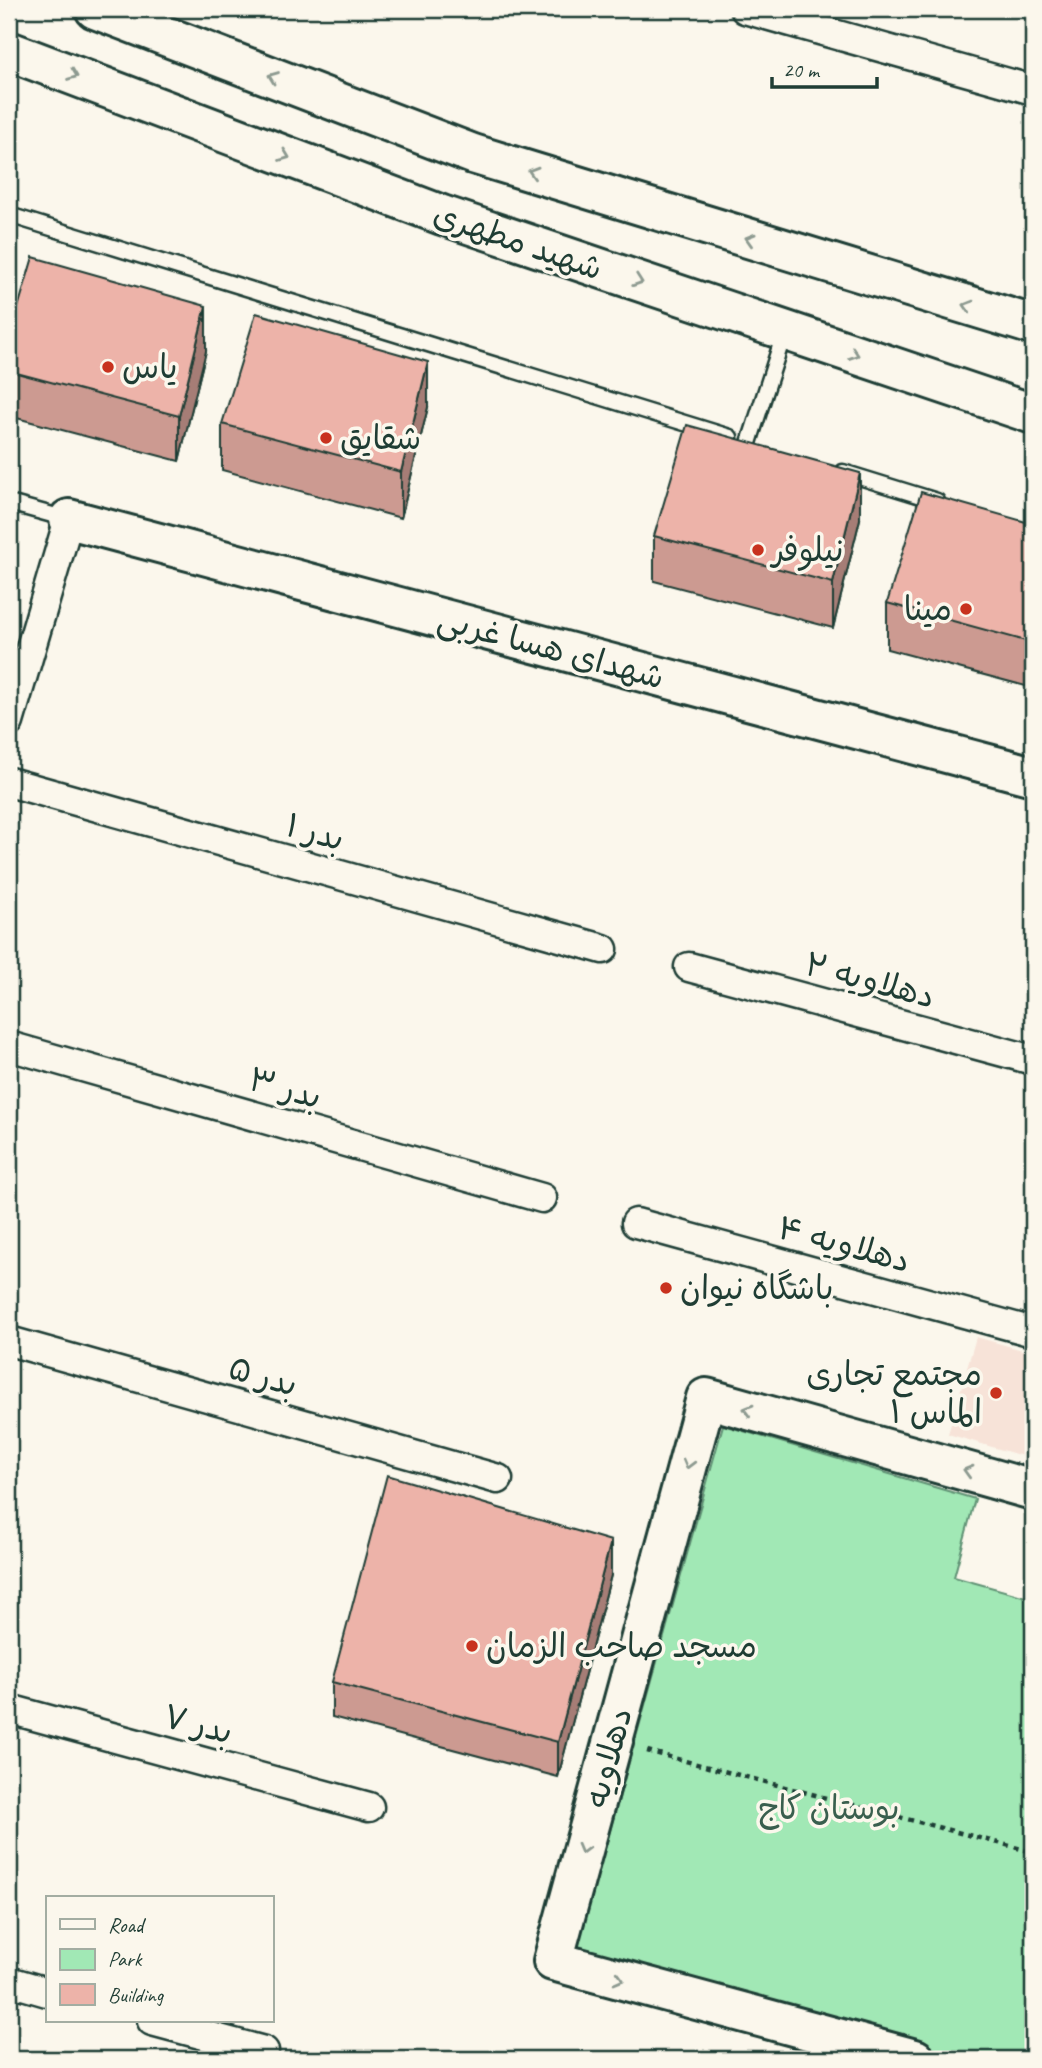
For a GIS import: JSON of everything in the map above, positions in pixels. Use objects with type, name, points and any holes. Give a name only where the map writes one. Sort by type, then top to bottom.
[{"type":"street","name":"شهید مطهری","points":[[95,9],[473,154],[1028,323]]},
{"type":"street","points":[[745,9],[1033,90]]},
{"type":"street","name":"شهید مطهری","points":[[9,51],[442,215],[1033,414]]},
{"type":"street","points":[[9,722],[69,519]]},
{"type":"street","name":"شهدای هسا غربی","points":[[69,519],[1033,776]]},
{"type":"street","name":"بدر ۱","points":[[9,782],[603,949]]},
{"type":"street","name":"دهلاویه ۲","points":[[689,967],[1033,1060]]},
{"type":"street","name":"بدر ۳","points":[[9,1046],[542,1198]]},
{"type":"street","name":"دهلاویه ۴","points":[[636,1223],[1033,1332]]},
{"type":"street","name":"بدر ۵","points":[[9,1341],[498,1479]]},
{"type":"street","name":"دهلاویه","points":[[915,2059],[553,1961],[706,1398],[1033,1489]]},
{"type":"street","name":"بدر ۷","points":[[9,1709],[369,1807]]},
{"type":"street","points":[[9,1981],[46,1992]]},
{"type":"street","points":[[156,2022],[264,2051]]},
{"type":"lane","points":[[9,215],[755,445],[785,331]]},
{"type":"lane","points":[[826,467],[956,507]]},
{"type":"lane","points":[[9,502],[69,519]]},
{"type":"path","points":[[612,1742],[1033,1852]]},
{"type":"shaded area","name":"مجتمع تجاری الماس ۱","points":[[976,1337],[1033,1353],[1033,1459],[948,1434]]},
{"type":"green space","name":"بوستان کاج","points":[[723,1425],[975,1499],[954,1577],[1033,1599],[1033,2059],[969,2059],[577,1949]]},
{"type":"building","points":[[33,257],[206,306],[179,416],[9,371],[9,338]]},
{"type":"building","points":[[256,313],[428,362],[401,472],[222,424]]},
{"type":"building","points":[[687,425],[860,473],[833,583],[654,536]]},
{"type":"building","points":[[921,492],[1033,524],[1033,643],[887,603]]},
{"type":"building","name":"مسجد صاحب الزمان","points":[[387,1475],[611,1541],[558,1742],[332,1682]]},
{"type":"place","name":"یاس","points":[[108,367]]},
{"type":"place","name":"شقایق","points":[[326,438]]},
{"type":"place","name":"نیلوفر","points":[[758,550]]},
{"type":"place","name":"مینا","points":[[966,609]]},
{"type":"place","name":"باشگاه نیوان","points":[[666,1288]]},
{"type":"place","name":"مجتمع تجاری الماس ۱","points":[[996,1393]]},
{"type":"place","name":"مسجد صاحب الزمان","points":[[472,1646]]}]
